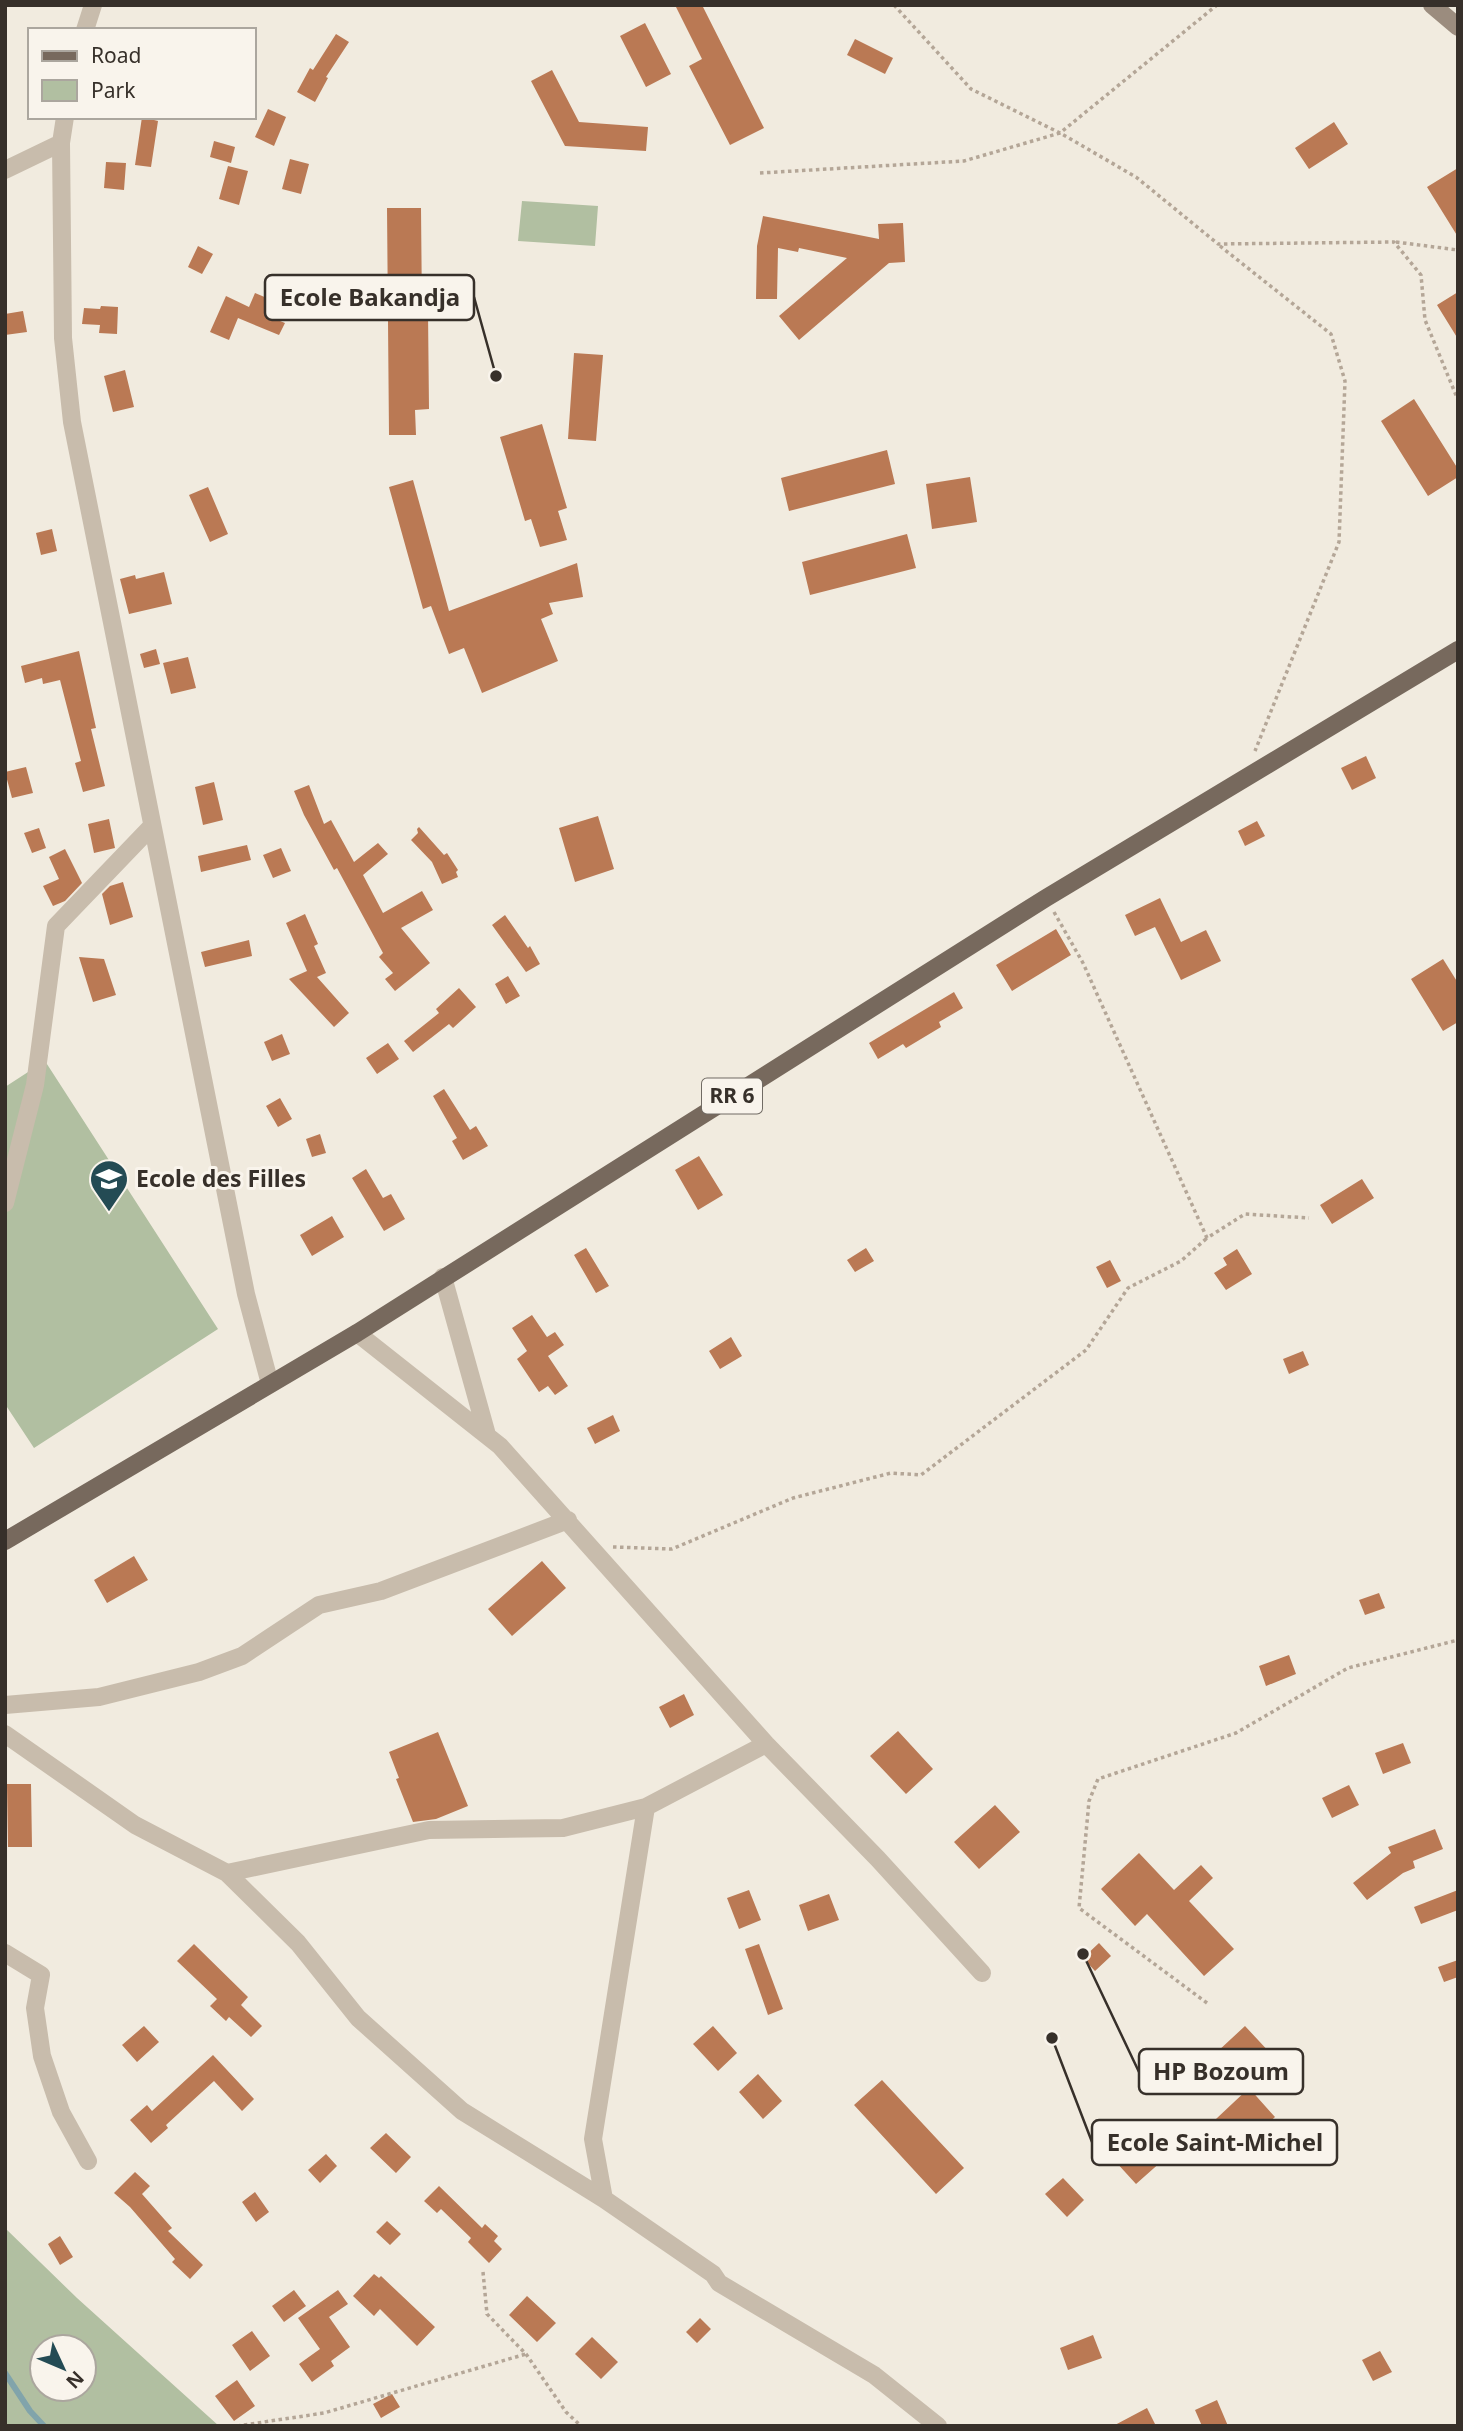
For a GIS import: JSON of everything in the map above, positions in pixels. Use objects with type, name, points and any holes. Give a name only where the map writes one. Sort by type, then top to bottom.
[{"type":"main road","points":[[1432,5],[1458,27]]},
{"type":"main road","name":"RR 6","points":[[5,1541],[357,1333],[1046,898],[1458,650]]},
{"type":"street","points":[[86,28],[93,5]]},
{"type":"street","points":[[65,119],[61,143],[63,338],[72,422],[246,1294],[270,1384]]},
{"type":"street","points":[[5,170],[61,143]]},
{"type":"street","points":[[5,1203],[35,1085],[56,926],[152,826]]},
{"type":"street","points":[[443,1277],[487,1435]]},
{"type":"street","points":[[357,1333],[500,1446],[766,1744],[878,1859],[982,1973]]},
{"type":"street","points":[[5,1705],[99,1697],[198,1672],[242,1657],[319,1605],[382,1591],[568,1520]]},
{"type":"street","points":[[5,1734],[135,1825],[227,1873],[298,1943],[358,2018],[462,2111],[604,2199],[713,2274],[719,2283],[874,2375],[938,2426]]},
{"type":"street","points":[[227,1873],[429,1830],[563,1828],[646,1807],[766,1744]]},
{"type":"street","points":[[604,2199],[593,2140],[646,1807]]},
{"type":"street","points":[[5,1953],[41,1975],[35,2008],[42,2056],[61,2112],[89,2161]]},
{"type":"path","points":[[894,5],[971,89],[1060,133],[1136,177],[1331,334],[1345,381],[1339,542],[1244,778]]},
{"type":"path","points":[[760,173],[964,161],[1060,133],[1217,5]]},
{"type":"path","points":[[1218,244],[1394,242],[1458,250]]},
{"type":"path","points":[[1394,242],[1421,275],[1425,320],[1458,400]]},
{"type":"path","points":[[1046,898],[1083,963],[1207,1238]]},
{"type":"path","points":[[590,1545],[673,1549],[793,1498],[891,1473],[921,1475],[1086,1350],[1128,1288],[1181,1261],[1207,1238],[1245,1214],[1309,1218]]},
{"type":"path","points":[[1207,2003],[1079,1908],[1089,1801],[1098,1779],[1236,1733],[1348,1668],[1458,1640]]},
{"type":"path","points":[[483,2272],[487,2314],[526,2354],[566,2412],[580,2426]]},
{"type":"path","points":[[237,2426],[324,2413],[526,2354]]},
{"type":"green space","points":[[522,201],[598,206],[595,246],[518,241]]},
{"type":"green space","points":[[45,1061],[218,1329],[34,1448],[5,1404],[5,1087]]},
{"type":"green space","points":[[5,2228],[77,2298],[219,2426],[5,2426]]},
{"type":"building","points":[[675,5],[702,5],[764,128],[730,145],[689,66],[702,59]]},
{"type":"building","points":[[645,23],[671,74],[646,87],[620,36]]},
{"type":"building","points":[[336,34],[349,42],[326,77],[328,78],[315,102],[297,92],[310,68],[313,70]]},
{"type":"building","points":[[855,39],[893,58],[885,74],[847,55]]},
{"type":"building","points":[[552,70],[579,122],[648,127],[646,151],[565,146],[531,81]]},
{"type":"building","points":[[268,109],[286,117],[274,146],[255,137]]},
{"type":"building","points":[[142,119],[158,121],[151,167],[135,165]]},
{"type":"building","points":[[1334,122],[1348,144],[1309,169],[1295,148]]},
{"type":"building","points":[[214,141],[235,147],[231,163],[210,157]]},
{"type":"building","points":[[290,159],[309,164],[301,194],[282,189]]},
{"type":"building","points":[[106,162],[126,163],[124,190],[104,188]]},
{"type":"building","points":[[228,166],[248,171],[239,205],[219,199]]},
{"type":"building","points":[[1458,168],[1458,237],[1427,187]]},
{"type":"building","points":[[387,208],[421,208],[422,312],[428,312],[429,409],[415,410],[416,435],[389,435]]},
{"type":"building","points":[[763,216],[879,239],[878,224],[903,223],[905,262],[889,263],[799,340],[779,316],[847,258],[799,248],[798,252],[778,248],[777,299],[756,299],[757,246]]},
{"type":"building","points":[[198,246],[213,254],[202,274],[188,267]]},
{"type":"building","points":[[1458,292],[1458,339],[1437,305]]},
{"type":"building","points":[[255,293],[274,301],[268,316],[285,323],[279,335],[238,318],[229,340],[210,332],[226,296],[249,307]]},
{"type":"building","points":[[101,306],[118,307],[117,334],[99,333],[100,325],[82,324],[84,308],[100,309]]},
{"type":"building","points":[[23,311],[27,332],[5,335],[5,314]]},
{"type":"building","points":[[574,353],[603,355],[596,441],[568,439]]},
{"type":"building","points":[[125,370],[134,407],[113,412],[104,376]]},
{"type":"building","points":[[1414,399],[1458,469],[1458,477],[1428,496],[1381,421]]},
{"type":"building","points":[[542,424],[567,508],[558,511],[567,540],[540,547],[531,519],[525,521],[500,437]]},
{"type":"building","points":[[887,450],[895,484],[789,511],[781,478]]},
{"type":"building","points":[[970,477],[977,522],[932,529],[926,484]]},
{"type":"building","points":[[413,480],[449,611],[577,563],[583,597],[549,603],[553,614],[541,619],[558,661],[482,693],[464,648],[449,654],[431,606],[423,609],[389,487]]},
{"type":"building","points":[[208,487],[228,534],[210,542],[189,495]]},
{"type":"building","points":[[52,529],[57,551],[41,555],[36,533]]},
{"type":"building","points":[[907,534],[916,568],[810,595],[802,562]]},
{"type":"building","points":[[164,572],[172,604],[129,614],[120,579],[135,575],[136,579]]},
{"type":"building","points":[[156,649],[160,664],[144,668],[140,654]]},
{"type":"building","points":[[79,651],[96,728],[91,729],[105,786],[83,792],[75,763],[81,761],[60,680],[43,684],[42,678],[25,683],[21,666]]},
{"type":"building","points":[[188,657],[196,688],[171,694],[163,663]]},
{"type":"building","points":[[1366,756],[1376,778],[1352,790],[1341,768]]},
{"type":"building","points":[[26,767],[33,793],[12,798],[5,772]]},
{"type":"building","points":[[214,782],[223,820],[203,825],[195,787]]},
{"type":"building","points":[[309,785],[324,824],[331,820],[354,862],[378,843],[388,854],[363,875],[383,913],[422,891],[433,910],[401,928],[430,963],[395,991],[385,979],[393,973],[379,957],[383,953],[337,868],[334,870],[304,815],[294,791]]},
{"type":"building","points":[[598,816],[614,869],[575,882],[559,828]]},
{"type":"building","points":[[109,819],[115,848],[94,853],[88,824]]},
{"type":"building","points":[[1257,821],[1265,836],[1245,846],[1238,831]]},
{"type":"building","points":[[419,827],[444,855],[447,853],[458,870],[458,877],[442,884],[432,862],[411,840],[418,833]]},
{"type":"building","points":[[39,828],[46,848],[32,853],[24,833]]},
{"type":"building","points":[[247,845],[251,860],[201,872],[198,856]]},
{"type":"building","points":[[281,848],[291,871],[273,878],[263,855]]},
{"type":"building","points":[[65,849],[82,883],[65,901],[53,906],[43,886],[59,879],[49,857]]},
{"type":"building","points":[[123,882],[133,917],[110,925],[102,894],[110,886]]},
{"type":"building","points":[[1160,898],[1181,942],[1206,930],[1221,961],[1181,980],[1155,927],[1135,936],[1125,915]]},
{"type":"building","points":[[305,914],[318,944],[314,946],[326,973],[317,977],[349,1013],[334,1027],[289,979],[307,971],[286,923]]},
{"type":"building","points":[[505,915],[528,948],[530,946],[540,964],[526,972],[492,925]]},
{"type":"building","points":[[1056,929],[1071,955],[1012,991],[996,965]]},
{"type":"building","points":[[249,940],[252,956],[205,967],[201,952]]},
{"type":"building","points":[[79,957],[104,959],[116,995],[93,1002]]},
{"type":"building","points":[[1443,959],[1458,983],[1458,1022],[1443,1031],[1411,979]]},
{"type":"building","points":[[508,976],[520,996],[506,1004],[495,984]]},
{"type":"building","points":[[459,988],[476,1007],[453,1028],[449,1024],[413,1052],[404,1041],[439,1013],[436,1009]]},
{"type":"building","points":[[954,992],[963,1008],[939,1022],[941,1027],[906,1048],[903,1044],[878,1059],[869,1043]]},
{"type":"building","points":[[282,1034],[290,1054],[272,1061],[264,1042]]},
{"type":"building","points":[[388,1043],[399,1059],[377,1074],[366,1058]]},
{"type":"building","points":[[444,1089],[470,1130],[476,1126],[488,1146],[463,1160],[452,1141],[457,1138],[433,1096]]},
{"type":"building","points":[[280,1098],[292,1119],[278,1127],[266,1106]]},
{"type":"building","points":[[320,1134],[326,1153],[312,1157],[306,1139]]},
{"type":"building","points":[[699,1156],[723,1195],[698,1210],[675,1170]]},
{"type":"building","points":[[366,1169],[383,1198],[391,1194],[405,1219],[384,1231],[352,1178]]},
{"type":"building","points":[[1362,1179],[1374,1198],[1332,1224],[1320,1205]]},
{"type":"building","points":[[332,1216],[344,1237],[312,1256],[300,1235]]},
{"type":"building","points":[[586,1248],[609,1286],[596,1293],[574,1255]]},
{"type":"building","points":[[866,1248],[874,1261],[855,1272],[847,1260]]},
{"type":"building","points":[[1237,1249],[1252,1274],[1226,1290],[1214,1273],[1227,1265],[1223,1258]]},
{"type":"building","points":[[1110,1260],[1121,1281],[1107,1288],[1096,1267]]},
{"type":"building","points":[[532,1315],[547,1337],[555,1332],[564,1345],[548,1356],[568,1386],[555,1395],[548,1386],[539,1392],[517,1359],[527,1351],[512,1328]]},
{"type":"building","points":[[731,1337],[742,1356],[720,1369],[709,1351]]},
{"type":"building","points":[[1303,1351],[1309,1365],[1289,1374],[1283,1359]]},
{"type":"building","points":[[613,1415],[620,1431],[595,1444],[587,1428]]},
{"type":"building","points":[[134,1556],[148,1580],[107,1603],[94,1580]]},
{"type":"building","points":[[542,1561],[566,1588],[512,1636],[488,1609]]},
{"type":"building","points":[[1379,1593],[1385,1608],[1365,1615],[1359,1600]]},
{"type":"building","points":[[1289,1655],[1296,1674],[1266,1686],[1259,1666]]},
{"type":"building","points":[[684,1694],[694,1715],[670,1728],[659,1707]]},
{"type":"building","points":[[898,1731],[933,1769],[906,1794],[870,1756]]},
{"type":"building","points":[[438,1732],[468,1806],[436,1819],[413,1822],[396,1779],[399,1778],[389,1752]]},
{"type":"building","points":[[1403,1743],[1411,1763],[1383,1774],[1375,1753]]},
{"type":"building","points":[[7,1784],[31,1784],[32,1847],[8,1847]]},
{"type":"building","points":[[1349,1785],[1359,1805],[1332,1818],[1322,1798]]},
{"type":"building","points":[[995,1805],[1020,1832],[979,1869],[954,1842]]},
{"type":"building","points":[[1435,1829],[1443,1849],[1413,1861],[1415,1868],[1403,1873],[1367,1900],[1353,1883],[1391,1853],[1388,1847]]},
{"type":"building","points":[[1139,1853],[1174,1890],[1201,1865],[1213,1878],[1189,1901],[1234,1949],[1204,1976],[1147,1914],[1135,1926],[1101,1889]]},
{"type":"building","points":[[749,1890],[761,1920],[739,1929],[727,1898]]},
{"type":"building","points":[[1458,1890],[1458,1910],[1421,1924],[1414,1907]]},
{"type":"building","points":[[829,1894],[839,1920],[808,1931],[799,1905]]},
{"type":"building","points":[[1099,1943],[1111,1956],[1095,1971],[1083,1958]]},
{"type":"building","points":[[194,1944],[248,1997],[241,2005],[262,2026],[251,2037],[229,2017],[226,2021],[210,2006],[217,1999],[177,1961]]},
{"type":"building","points":[[759,1944],[783,2009],[768,2015],[745,1949]]},
{"type":"building","points":[[1458,1960],[1458,1977],[1444,1982],[1438,1967]]},
{"type":"building","points":[[144,2026],[159,2042],[137,2062],[122,2045]]},
{"type":"building","points":[[713,2026],[737,2053],[718,2071],[693,2044]]},
{"type":"building","points":[[1245,2026],[1272,2055],[1244,2081],[1217,2052]]},
{"type":"building","points":[[213,2055],[254,2099],[242,2111],[214,2081],[166,2125],[168,2128],[151,2143],[130,2120],[147,2105],[152,2111]]},
{"type":"building","points":[[758,2074],[782,2101],[763,2119],[739,2092]]},
{"type":"building","points":[[882,2080],[964,2168],[936,2194],[854,2105]]},
{"type":"building","points":[[1249,2088],[1275,2117],[1226,2162],[1200,2134]]},
{"type":"building","points":[[1158,2122],[1180,2145],[1136,2184],[1115,2161]]},
{"type":"building","points":[[386,2133],[411,2157],[396,2173],[370,2148]]},
{"type":"building","points":[[326,2154],[337,2166],[320,2183],[308,2170]]},
{"type":"building","points":[[135,2172],[150,2186],[142,2194],[172,2228],[168,2231],[203,2265],[190,2279],[172,2262],[175,2259],[130,2207],[114,2193]]},
{"type":"building","points":[[1063,2178],[1084,2200],[1067,2217],[1045,2194]]},
{"type":"building","points":[[439,2186],[482,2228],[485,2224],[498,2236],[494,2241],[502,2249],[489,2263],[468,2242],[471,2238],[441,2209],[437,2213],[424,2201]]},
{"type":"building","points":[[255,2192],[269,2212],[256,2222],[242,2202]]},
{"type":"building","points":[[387,2221],[401,2234],[390,2245],[376,2232]]},
{"type":"building","points":[[60,2236],[73,2257],[60,2265],[48,2244]]},
{"type":"building","points":[[374,2274],[379,2278],[381,2276],[435,2327],[417,2346],[380,2309],[374,2316],[353,2296]]},
{"type":"building","points":[[294,2290],[306,2306],[284,2322],[272,2306]]},
{"type":"building","points":[[338,2290],[348,2304],[329,2317],[350,2347],[331,2361],[334,2366],[312,2382],[299,2364],[320,2349],[298,2318]]},
{"type":"building","points":[[527,2296],[556,2323],[537,2342],[509,2315]]},
{"type":"building","points":[[700,2318],[711,2329],[697,2343],[686,2332]]},
{"type":"building","points":[[252,2331],[270,2356],[250,2371],[232,2345]]},
{"type":"building","points":[[1093,2335],[1102,2358],[1068,2370],[1060,2348]]},
{"type":"building","points":[[592,2337],[618,2362],[601,2379],[575,2354]]},
{"type":"building","points":[[1380,2351],[1392,2372],[1373,2381],[1362,2360]]},
{"type":"building","points":[[237,2380],[255,2406],[234,2421],[215,2396]]},
{"type":"building","points":[[392,2394],[400,2407],[381,2418],[373,2404]]},
{"type":"building","points":[[1217,2400],[1228,2426],[1202,2426],[1195,2410]]},
{"type":"building","points":[[1147,2408],[1156,2426],[1113,2426]]},
{"type":"waterway","points":[[5,2373],[30,2411],[44,2426]]},
{"type":"place","name":"Ecole Bakandja","points":[[496,376]]},
{"type":"place","name":"Ecole des Filles","points":[[109,1213]]},
{"type":"place","name":"HP Bozoum","points":[[1083,1954]]},
{"type":"place","name":"Ecole Saint-Michel","points":[[1052,2038]]}]
